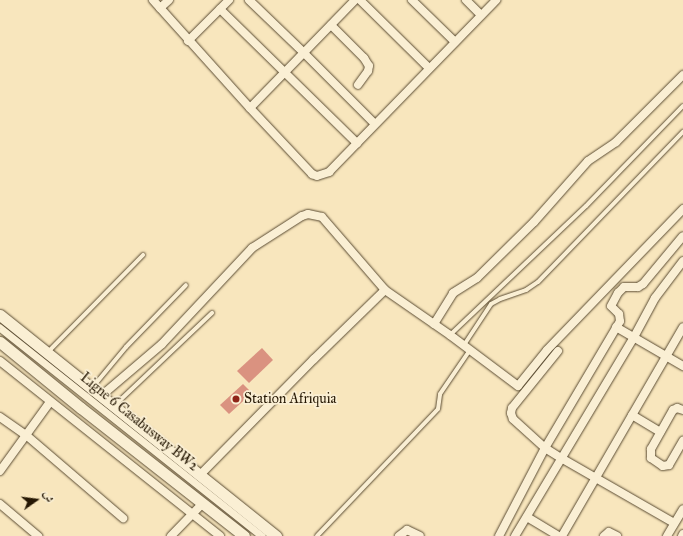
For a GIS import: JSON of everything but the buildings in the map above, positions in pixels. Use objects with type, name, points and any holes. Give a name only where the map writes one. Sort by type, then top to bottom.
[{"type":"main road","points":[[0,314],[199,476],[276,536]]},
{"type":"main road","points":[[0,342],[81,408],[244,536]]},
{"type":"street","points":[[153,0],[188,41],[250,108],[312,174],[317,176],[329,172],[496,0]]},
{"type":"street","points":[[160,8],[169,0]]},
{"type":"street","points":[[188,41],[229,0]]},
{"type":"street","points":[[249,0],[375,124]]},
{"type":"street","points":[[250,108],[355,0]]},
{"type":"street","points":[[360,0],[429,68]]},
{"type":"street","points":[[412,0],[455,42]]},
{"type":"street","points":[[466,0],[481,15]]},
{"type":"street","points":[[220,10],[357,143]]},
{"type":"street","points":[[331,25],[364,58],[369,66],[368,71],[358,85]]},
{"type":"street","points":[[434,324],[453,293],[477,278],[534,222],[588,161],[616,142],[683,75]]},
{"type":"street","points":[[101,396],[162,344],[252,248],[302,216],[316,215],[322,217],[386,290],[467,347],[518,386],[547,350],[683,209]]},
{"type":"street","points":[[499,536],[545,448],[620,321],[620,316],[611,306],[619,290],[624,287],[638,287],[644,284],[683,236]]},
{"type":"street","points":[[516,536],[634,337],[655,298],[683,261]]},
{"type":"street","points":[[199,476],[314,359],[386,290]]},
{"type":"street","points":[[616,327],[683,366]]},
{"type":"street","points":[[527,517],[561,536],[596,479],[683,327]]},
{"type":"street","points":[[558,351],[512,408],[511,413],[513,419],[545,448],[674,524]]},
{"type":"street","points":[[0,362],[220,536]]},
{"type":"street","points":[[0,471],[50,402]]},
{"type":"street","points":[[683,410],[676,408],[673,410],[651,449],[650,456],[653,460],[663,466],[669,465],[683,441]]},
{"type":"street","points":[[632,416],[660,432]]},
{"type":"street","points":[[0,417],[26,435],[123,518]]},
{"type":"street","points":[[171,536],[203,503]]},
{"type":"street","points":[[0,504],[38,536]]},
{"type":"street","points":[[667,536],[683,508]]},
{"type":"street","points":[[399,536],[407,530],[420,536]]},
{"type":"street","points":[[604,536],[609,532],[617,536]]},
{"type":"lane","points":[[450,335],[586,206],[683,106]]},
{"type":"lane","points":[[317,536],[438,409],[440,394],[491,304],[500,299],[526,290],[538,282],[683,132]]},
{"type":"lane","points":[[48,352],[143,255]]},
{"type":"lane","points":[[92,389],[126,347],[186,285]]},
{"type":"lane","points":[[114,407],[212,313]]},
{"type":"lane","name":"Ligne 6 Casabusway BW2","points":[[0,326],[264,536]]},
{"type":"lane","name":"Ligne 6 Casabusway BW2","points":[[0,330],[259,536]]},
{"type":"place","name":"Station Afriquia","points":[[236,399]]}]
